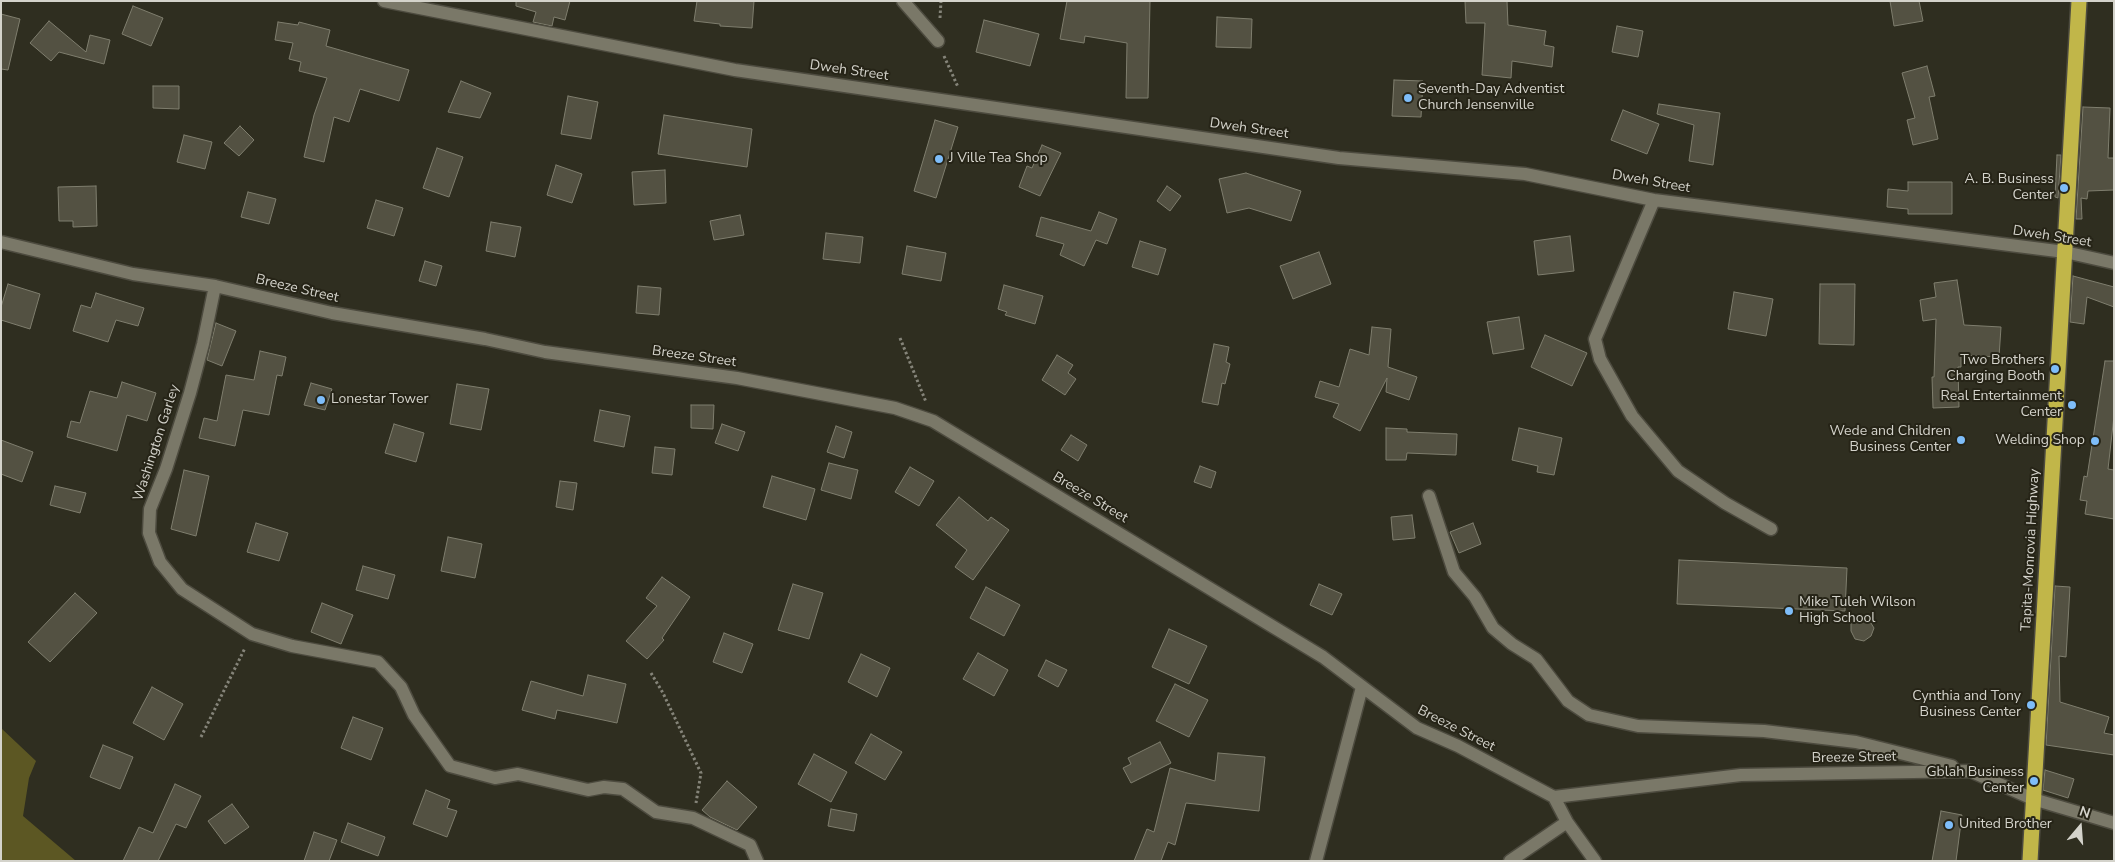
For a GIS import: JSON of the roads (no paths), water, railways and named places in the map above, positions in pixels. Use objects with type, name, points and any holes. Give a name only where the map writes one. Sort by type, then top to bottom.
[{"type":"highway","name":"Tapita-Monrovia Highway","points":[[2030,861],[2079,1]]},
{"type":"street","name":"Dweh Street","points":[[384,1],[734,70],[1339,158],[1525,174],[1654,200],[2065,252],[2114,263]]},
{"type":"street","points":[[903,1],[938,41]]},
{"type":"street","points":[[1654,200],[1595,339],[1600,359],[1632,416],[1678,472],[1725,503],[1771,529]]},
{"type":"street","name":"Breeze Street","points":[[1,242],[133,274],[215,286],[332,313],[485,339],[544,352],[746,380],[895,408],[933,421],[1323,657],[1417,728],[1458,746],[1554,797],[1741,775],[1970,770],[2033,799],[2114,823]]},
{"type":"street","name":"Washington Garley","points":[[215,286],[203,344],[190,393],[166,469],[150,509],[149,533],[160,562],[182,589],[252,634],[292,646],[378,662],[402,687],[414,715],[450,766],[495,778],[518,774],[588,790],[604,787],[623,789],[656,812],[693,818],[750,845],[757,861]]},
{"type":"street","points":[[1429,496],[1454,572],[1475,598],[1493,628],[1512,644],[1536,659],[1568,701],[1589,716],[1638,726],[1764,731],[1856,742],[1970,770]]},
{"type":"street","points":[[1316,861],[1362,687]]},
{"type":"street","points":[[1554,797],[1567,822],[1595,861]]},
{"type":"street","points":[[1510,861],[1567,822]]},
{"type":"place","name":"Seventh-Day Adventist Church Jensenville","points":[[1408,98]]},
{"type":"place","name":"J Ville Tea Shop","points":[[939,159]]},
{"type":"place","name":"A. B. Business Center","points":[[2064,188]]},
{"type":"place","name":"Two Brothers Charging Booth","points":[[2055,369]]},
{"type":"place","name":"Lonestar Tower","points":[[321,400]]},
{"type":"place","name":"Real Entertainment Center","points":[[2072,405]]},
{"type":"place","name":"Wede and Children Business Center","points":[[1961,440]]},
{"type":"place","name":"Welding Shop","points":[[2095,441]]},
{"type":"place","name":"Mike Tuleh Wilson High School","points":[[1789,611]]},
{"type":"place","name":"Cynthia and Tony Business Center","points":[[2031,705]]},
{"type":"place","name":"Gblah Business Center","points":[[2034,781]]},
{"type":"place","name":"United Brother","points":[[1949,825]]}]
